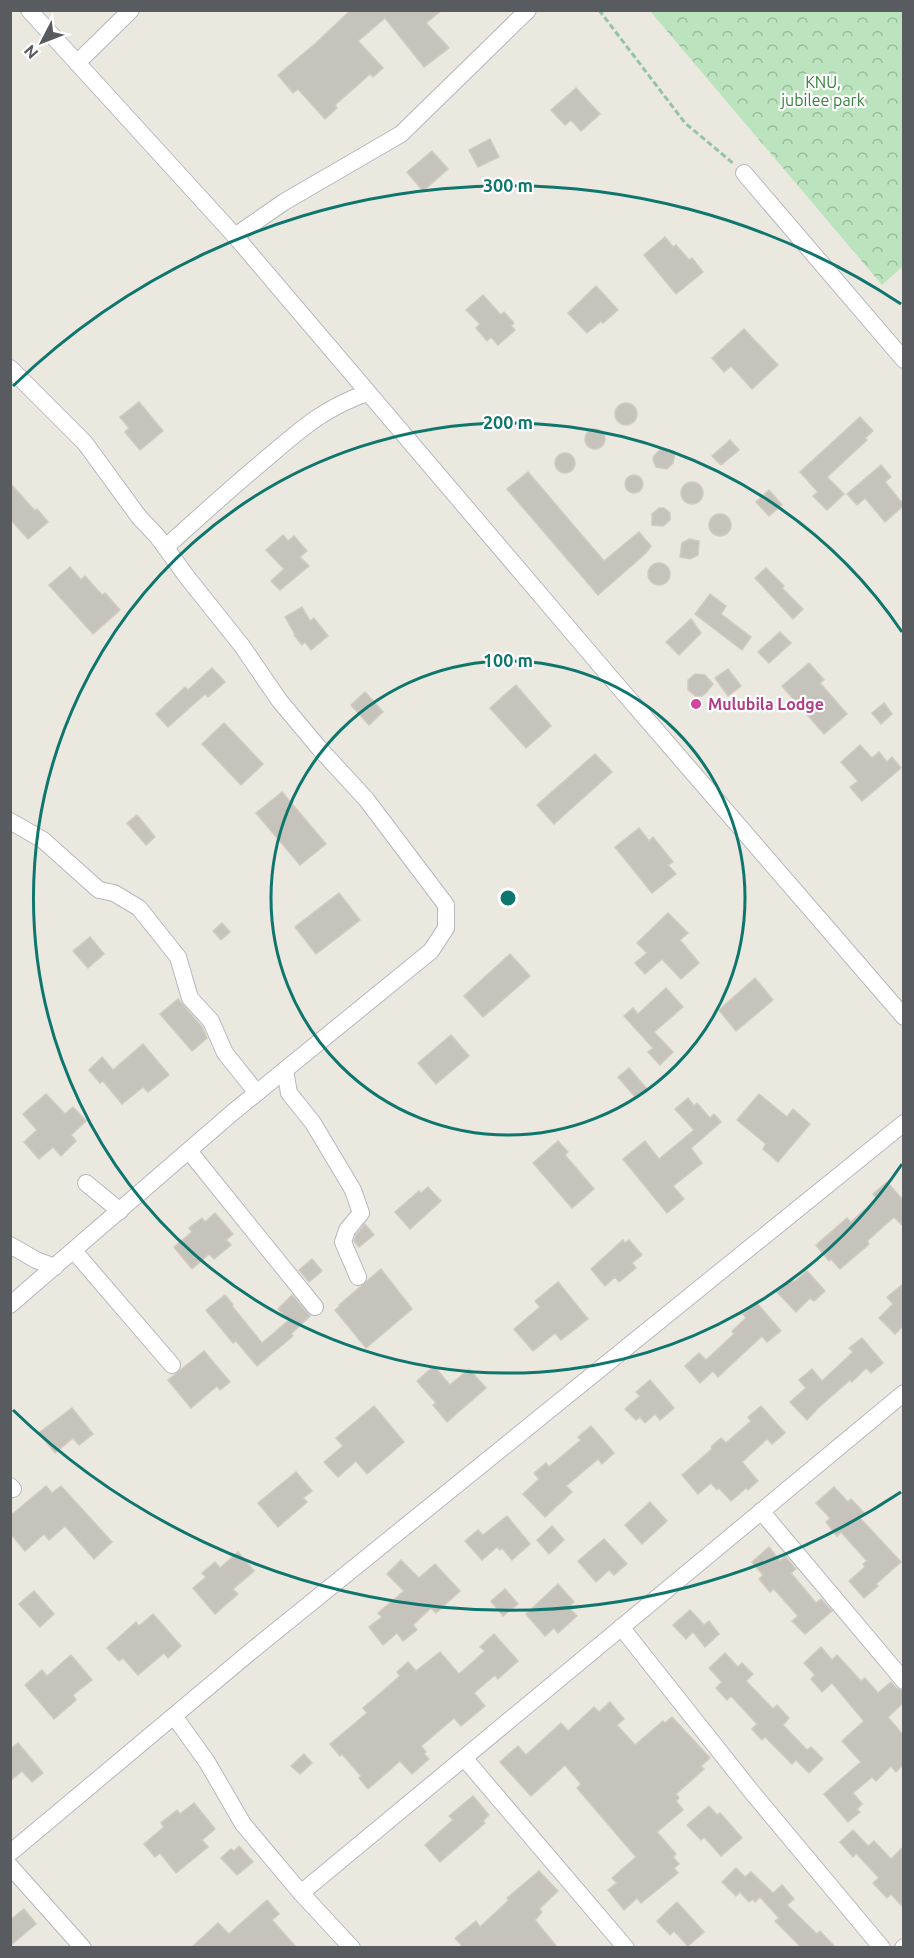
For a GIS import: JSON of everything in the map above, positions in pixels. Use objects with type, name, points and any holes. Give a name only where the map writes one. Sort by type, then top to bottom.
[{"type":"street","points":[[29,10],[235,236],[903,1017]]},
{"type":"street","points":[[77,63],[130,10]]},
{"type":"street","points":[[235,236],[284,202],[401,134],[528,10]]},
{"type":"street","points":[[744,173],[903,360]]},
{"type":"street","points":[[10,368],[85,443],[139,517],[166,547],[242,646],[279,700],[366,799],[446,905],[446,928],[431,951],[257,1092],[10,1305]]},
{"type":"street","points":[[166,547],[224,494],[309,423],[327,410],[367,393]]},
{"type":"street","points":[[10,820],[43,840],[99,890],[114,893],[139,908],[178,957],[190,998],[211,1021],[225,1053],[257,1092]]},
{"type":"street","points":[[285,1070],[289,1092],[313,1123],[353,1190],[361,1213],[347,1230],[343,1242],[358,1277]]},
{"type":"street","points":[[10,1853],[255,1648],[903,1123]]},
{"type":"street","points":[[189,1150],[315,1307]]},
{"type":"street","points":[[86,1183],[120,1210]]},
{"type":"street","points":[[10,1245],[36,1260],[56,1267]]},
{"type":"street","points":[[74,1251],[172,1365]]},
{"type":"street","points":[[301,1893],[903,1393]]},
{"type":"street","points":[[761,1511],[903,1681]]},
{"type":"street","points":[[621,1628],[751,1791],[882,1947]]},
{"type":"street","points":[[174,1716],[207,1762],[243,1824],[301,1893],[352,1947]]},
{"type":"street","points":[[465,1758],[626,1947]]},
{"type":"street","points":[[10,1866],[83,1947]]},
{"type":"path","points":[[599,10],[685,123],[744,173]]},
{"type":"green space","name":"KNU, jubilee park","points":[[650,11],[903,11],[903,266],[882,285]]},
{"type":"building","points":[[351,10],[442,10],[426,23],[449,48],[424,67],[385,18],[358,41],[383,68],[373,77],[370,74],[335,105],[337,108],[325,119],[298,89],[293,93],[278,75]]},
{"type":"building","points":[[576,88],[600,114],[581,131],[571,120],[565,125],[551,110]]},
{"type":"building","points":[[490,139],[499,157],[478,167],[469,150]]},
{"type":"building","points":[[432,151],[448,169],[423,191],[407,172]]},
{"type":"building","points":[[665,237],[673,247],[676,245],[689,260],[692,258],[703,272],[676,294],[644,255]]},
{"type":"building","points":[[596,286],[618,310],[587,333],[568,313]]},
{"type":"building","points":[[483,295],[501,315],[504,312],[514,323],[511,326],[515,330],[498,345],[491,337],[487,341],[476,328],[480,324],[466,310]]},
{"type":"building","points":[[744,329],[778,365],[752,389],[731,366],[724,372],[712,358]]},
{"type":"building","points":[[139,402],[163,431],[140,450],[125,432],[129,428],[120,417]]},
{"type":"building","points":[[626,403],[634,406],[637,414],[634,422],[626,425],[618,422],[615,414],[618,406]]},
{"type":"building","points":[[860,417],[873,431],[865,438],[867,440],[827,477],[844,494],[827,510],[813,496],[818,492],[800,472]]},
{"type":"building","points":[[595,429],[602,432],[605,439],[602,446],[595,449],[588,446],[585,439],[588,432]]},
{"type":"building","points":[[730,440],[739,450],[721,465],[712,456]]},
{"type":"building","points":[[661,449],[675,453],[673,463],[667,469],[656,467],[653,460]]},
{"type":"building","points":[[565,453],[572,456],[575,463],[572,470],[565,473],[558,470],[555,463],[558,456]]},
{"type":"building","points":[[881,465],[891,477],[885,482],[903,504],[885,522],[865,498],[857,505],[847,494]]},
{"type":"building","points":[[528,472],[604,561],[639,532],[651,546],[598,595],[507,489]]},
{"type":"building","points":[[630,475],[638,475],[643,480],[641,491],[630,493],[625,488],[625,480]]},
{"type":"building","points":[[692,482],[700,485],[703,493],[700,501],[692,504],[684,501],[681,493],[684,485]]},
{"type":"building","points":[[10,483],[48,522],[28,539],[10,519]]},
{"type":"building","points":[[769,490],[782,505],[769,516],[756,502]]},
{"type":"building","points":[[659,508],[664,508],[670,513],[670,520],[663,526],[652,525],[652,514]]},
{"type":"building","points":[[720,514],[728,517],[731,525],[728,533],[720,536],[712,533],[709,525],[712,517]]},
{"type":"building","points":[[283,535],[288,541],[294,536],[307,551],[300,557],[309,566],[280,590],[271,581],[284,569],[266,550]]},
{"type":"building","points":[[689,539],[699,541],[698,555],[690,559],[680,557],[682,543]]},
{"type":"building","points":[[659,563],[667,566],[670,574],[667,582],[659,585],[651,582],[648,574],[651,566]]},
{"type":"building","points":[[70,567],[81,580],[85,576],[102,595],[105,593],[120,610],[93,634],[49,585]]},
{"type":"building","points":[[766,568],[803,609],[793,619],[755,578]]},
{"type":"building","points":[[710,594],[726,606],[721,614],[751,637],[742,650],[695,614]]},
{"type":"building","points":[[302,607],[310,621],[314,618],[328,636],[311,650],[305,642],[302,645],[294,635],[285,617]]},
{"type":"building","points":[[691,619],[701,633],[679,655],[666,642]]},
{"type":"building","points":[[780,632],[791,643],[769,663],[758,652]]},
{"type":"building","points":[[809,663],[824,680],[820,683],[847,714],[824,734],[782,686]]},
{"type":"building","points":[[212,668],[225,682],[208,697],[205,694],[168,727],[156,714],[185,687],[188,690]]},
{"type":"building","points":[[728,669],[741,686],[728,696],[715,678]]},
{"type":"building","points":[[695,674],[705,675],[713,684],[702,696],[696,696],[688,690],[688,680]]},
{"type":"building","points":[[516,685],[551,726],[526,748],[490,708]]},
{"type":"building","points":[[365,692],[383,712],[369,725],[351,705]]},
{"type":"building","points":[[884,703],[892,714],[881,724],[872,713]]},
{"type":"building","points":[[224,723],[263,764],[241,785],[202,744]]},
{"type":"building","points":[[860,745],[872,758],[879,752],[887,762],[892,757],[901,768],[862,801],[850,787],[858,781],[841,762]]},
{"type":"building","points":[[595,754],[612,772],[554,824],[537,805]]},
{"type":"building","points":[[282,792],[326,844],[300,865],[256,813]]},
{"type":"building","points":[[137,815],[155,837],[146,845],[127,823]]},
{"type":"building","points":[[639,828],[649,841],[653,837],[673,862],[668,865],[676,874],[652,893],[615,847]]},
{"type":"building","points":[[339,893],[360,920],[316,954],[295,927]]},
{"type":"building","points":[[668,913],[688,933],[680,940],[699,963],[681,979],[662,959],[645,974],[635,963],[647,953],[637,943]]},
{"type":"building","points":[[222,923],[230,932],[221,940],[213,931]]},
{"type":"building","points":[[90,937],[104,954],[88,968],[73,951]]},
{"type":"building","points":[[510,954],[530,976],[483,1017],[464,996]]},
{"type":"building","points":[[755,978],[773,1000],[736,1031],[719,1010]]},
{"type":"building","points":[[666,988],[683,1007],[654,1032],[673,1052],[660,1065],[648,1052],[653,1048],[624,1016],[633,1008],[638,1014]]},
{"type":"building","points":[[178,999],[202,1027],[207,1038],[192,1051],[160,1014]]},
{"type":"building","points":[[451,1035],[469,1056],[436,1084],[418,1063]]},
{"type":"building","points":[[143,1044],[169,1075],[148,1092],[143,1087],[122,1104],[103,1081],[100,1083],[89,1070],[102,1057],[113,1070]]},
{"type":"building","points":[[629,1068],[647,1089],[636,1098],[618,1077]]},
{"type":"building","points":[[46,1094],[65,1114],[73,1107],[86,1121],[71,1135],[76,1141],[61,1156],[53,1147],[39,1159],[24,1142],[37,1130],[23,1114]]},
{"type":"building","points":[[759,1094],[787,1117],[793,1109],[810,1124],[778,1162],[763,1149],[766,1144],[737,1120]]},
{"type":"building","points":[[688,1098],[694,1106],[697,1103],[710,1118],[714,1114],[721,1122],[691,1148],[702,1163],[673,1186],[684,1199],[667,1213],[623,1159],[645,1141],[659,1159],[694,1130],[675,1109]]},
{"type":"building","points":[[558,1141],[568,1152],[565,1155],[594,1189],[572,1208],[533,1163]]},
{"type":"building","points":[[887,1182],[903,1200],[903,1226],[894,1217],[867,1241],[869,1244],[840,1269],[831,1259],[829,1261],[816,1245],[847,1218],[851,1222],[877,1198],[873,1194]]},
{"type":"building","points":[[428,1187],[441,1201],[410,1229],[395,1212],[419,1191],[421,1193]]},
{"type":"building","points":[[215,1213],[233,1234],[226,1240],[231,1245],[214,1259],[209,1254],[192,1269],[174,1247],[192,1232],[189,1228],[202,1218],[205,1222]]},
{"type":"building","points":[[365,1224],[374,1235],[359,1247],[354,1241]]},
{"type":"building","points":[[623,1240],[625,1243],[629,1240],[642,1255],[632,1263],[636,1268],[619,1282],[615,1277],[605,1286],[591,1269]]},
{"type":"building","points":[[312,1259],[322,1271],[309,1282],[299,1270]]},
{"type":"building","points":[[381,1269],[412,1309],[366,1348],[335,1310]]},
{"type":"building","points":[[807,1271],[825,1291],[814,1301],[810,1298],[796,1312],[777,1292],[791,1279],[794,1282]]},
{"type":"building","points":[[558,1282],[588,1319],[561,1340],[555,1333],[533,1351],[514,1329],[540,1307],[535,1301]]},
{"type":"building","points":[[903,1284],[903,1326],[895,1334],[879,1318],[893,1304],[887,1297]]},
{"type":"building","points":[[225,1295],[262,1343],[289,1320],[278,1309],[292,1295],[310,1316],[291,1334],[293,1336],[257,1366],[236,1341],[233,1343],[206,1310]]},
{"type":"building","points":[[756,1302],[781,1331],[767,1342],[762,1336],[718,1377],[713,1371],[700,1383],[685,1366],[699,1353],[706,1360],[734,1334],[732,1331],[746,1318],[743,1314]]},
{"type":"building","points":[[862,1338],[883,1363],[871,1373],[866,1368],[852,1382],[850,1380],[807,1420],[790,1402],[806,1388],[799,1380],[812,1369],[822,1381],[853,1352],[849,1348]]},
{"type":"building","points":[[204,1351],[230,1382],[220,1390],[217,1386],[191,1408],[168,1380]]},
{"type":"building","points":[[434,1366],[450,1385],[469,1369],[486,1388],[447,1422],[433,1405],[436,1403],[417,1381]]},
{"type":"building","points":[[650,1380],[674,1408],[660,1420],[655,1414],[645,1423],[640,1417],[636,1420],[625,1409],[640,1396],[636,1392]]},
{"type":"building","points":[[374,1406],[404,1442],[367,1474],[356,1461],[338,1477],[324,1462],[343,1446],[336,1438]]},
{"type":"building","points":[[761,1406],[785,1433],[772,1444],[767,1439],[742,1462],[758,1481],[731,1501],[711,1483],[698,1494],[682,1475],[721,1438],[726,1443],[751,1421],[748,1417]]},
{"type":"building","points":[[72,1408],[93,1434],[79,1445],[73,1438],[55,1453],[39,1433]]},
{"type":"building","points":[[591,1426],[614,1453],[602,1464],[598,1459],[566,1486],[572,1492],[545,1517],[523,1494],[539,1479],[534,1473],[546,1463],[549,1467],[581,1440],[578,1437]]},
{"type":"building","points":[[296,1472],[312,1491],[303,1498],[307,1502],[278,1527],[258,1503]]},
{"type":"building","points":[[46,1486],[52,1493],[61,1486],[112,1542],[94,1559],[65,1526],[49,1540],[44,1534],[25,1551],[10,1533],[10,1516]]},
{"type":"building","points":[[834,1487],[848,1502],[851,1499],[864,1513],[859,1517],[901,1562],[864,1598],[849,1581],[865,1567],[863,1564],[867,1561],[841,1532],[837,1536],[826,1522],[830,1518],[816,1503]]},
{"type":"building","points":[[650,1502],[667,1521],[642,1544],[625,1525]]},
{"type":"building","points":[[507,1516],[530,1544],[512,1560],[502,1548],[500,1550],[497,1547],[482,1560],[465,1541],[478,1530],[483,1535]]},
{"type":"building","points":[[552,1526],[564,1540],[549,1554],[537,1540]]},
{"type":"building","points":[[604,1539],[627,1564],[614,1575],[609,1570],[596,1582],[578,1561]]},
{"type":"building","points":[[769,1547],[780,1561],[785,1556],[796,1569],[791,1573],[816,1603],[821,1599],[832,1611],[805,1634],[792,1621],[798,1616],[774,1589],[770,1592],[759,1579],[763,1575],[752,1562]]},
{"type":"building","points":[[238,1552],[254,1571],[233,1589],[238,1594],[215,1614],[193,1588],[206,1577],[202,1573],[215,1562],[220,1568]]},
{"type":"building","points":[[401,1560],[419,1578],[435,1564],[460,1591],[436,1613],[431,1608],[413,1625],[417,1630],[403,1641],[397,1633],[383,1645],[369,1627],[382,1617],[378,1613],[404,1591],[387,1574]]},
{"type":"building","points":[[558,1584],[574,1602],[568,1607],[577,1616],[558,1633],[554,1628],[545,1636],[526,1614]]},
{"type":"building","points":[[505,1589],[518,1604],[503,1616],[491,1601]]},
{"type":"building","points":[[34,1591],[54,1614],[40,1627],[19,1604]]},
{"type":"building","points":[[690,1610],[704,1625],[709,1621],[719,1634],[705,1647],[693,1632],[686,1639],[673,1625]]},
{"type":"building","points":[[153,1614],[181,1646],[168,1658],[164,1653],[138,1675],[123,1658],[119,1661],[107,1648],[136,1622],[139,1626]]},
{"type":"building","points":[[494,1634],[518,1661],[498,1679],[495,1675],[474,1693],[485,1706],[461,1726],[454,1718],[421,1746],[429,1759],[412,1774],[400,1761],[368,1789],[359,1778],[361,1776],[330,1744],[367,1713],[363,1708],[400,1676],[397,1672],[408,1662],[416,1671],[440,1652],[459,1674],[485,1651],[480,1647]]},
{"type":"building","points":[[821,1647],[832,1660],[837,1655],[861,1681],[865,1678],[878,1693],[891,1682],[903,1691],[903,1703],[888,1717],[903,1735],[903,1765],[896,1772],[891,1766],[876,1781],[872,1777],[853,1793],[862,1804],[857,1809],[860,1812],[848,1822],[824,1794],[861,1762],[842,1741],[864,1721],[832,1683],[822,1692],[811,1679],[815,1675],[804,1663]]},
{"type":"building","points":[[725,1653],[738,1667],[742,1663],[753,1674],[746,1681],[773,1709],[777,1705],[789,1718],[783,1725],[807,1750],[811,1747],[823,1759],[809,1773],[796,1760],[792,1764],[765,1737],[762,1740],[752,1729],[757,1724],[731,1696],[727,1700],[716,1688],[722,1682],[709,1668]]},
{"type":"building","points":[[71,1655],[92,1680],[73,1695],[76,1700],[54,1719],[25,1685],[42,1670],[47,1676]]},
{"type":"building","points":[[610,1702],[624,1719],[617,1725],[635,1745],[663,1721],[665,1723],[672,1717],[710,1758],[701,1766],[704,1769],[676,1794],[679,1798],[676,1801],[683,1810],[657,1832],[676,1854],[673,1857],[679,1864],[674,1868],[678,1873],[641,1903],[637,1898],[624,1910],[608,1890],[617,1883],[612,1878],[636,1857],[577,1788],[581,1784],[565,1765],[531,1796],[500,1762],[518,1746],[526,1755],[561,1723],[568,1731],[594,1707],[599,1712]]},
{"type":"building","points":[[18,1743],[43,1773],[32,1782],[22,1771],[10,1781],[10,1749]]},
{"type":"building","points":[[304,1754],[312,1763],[300,1774],[291,1766]]},
{"type":"building","points":[[473,1796],[489,1815],[483,1821],[485,1823],[440,1862],[425,1845],[453,1820],[449,1816]]},
{"type":"building","points":[[194,1803],[215,1829],[202,1840],[208,1847],[176,1873],[160,1853],[155,1857],[144,1844],[164,1827],[161,1823],[177,1810],[180,1814]]},
{"type":"building","points":[[709,1806],[717,1815],[720,1813],[742,1838],[721,1856],[704,1837],[701,1840],[687,1825]]},
{"type":"building","points":[[853,1830],[868,1846],[874,1841],[891,1859],[903,1847],[903,1907],[891,1894],[887,1898],[873,1883],[879,1878],[856,1853],[853,1857],[840,1842]]},
{"type":"building","points":[[239,1846],[253,1862],[237,1875],[221,1858],[231,1849],[234,1851]]},
{"type":"building","points":[[736,1868],[745,1877],[751,1872],[773,1893],[782,1885],[794,1899],[787,1905],[817,1934],[820,1931],[835,1947],[801,1947],[775,1921],[779,1918],[760,1897],[755,1902],[753,1899],[749,1902],[740,1892],[736,1896],[722,1882]]},
{"type":"building","points":[[539,1871],[558,1891],[539,1909],[542,1912],[535,1920],[557,1947],[463,1947],[455,1938],[476,1921],[480,1927],[509,1900],[507,1898]]},
{"type":"building","points":[[267,1900],[279,1914],[272,1920],[296,1947],[192,1947],[218,1923],[229,1934]]},
{"type":"building","points":[[677,1902],[704,1932],[688,1946],[674,1931],[670,1935],[657,1921]]},
{"type":"building","points":[[24,1909],[36,1924],[10,1946],[10,1920]]},
{"type":"place","name":"Mulubila Lodge","points":[[696,704]]}]
